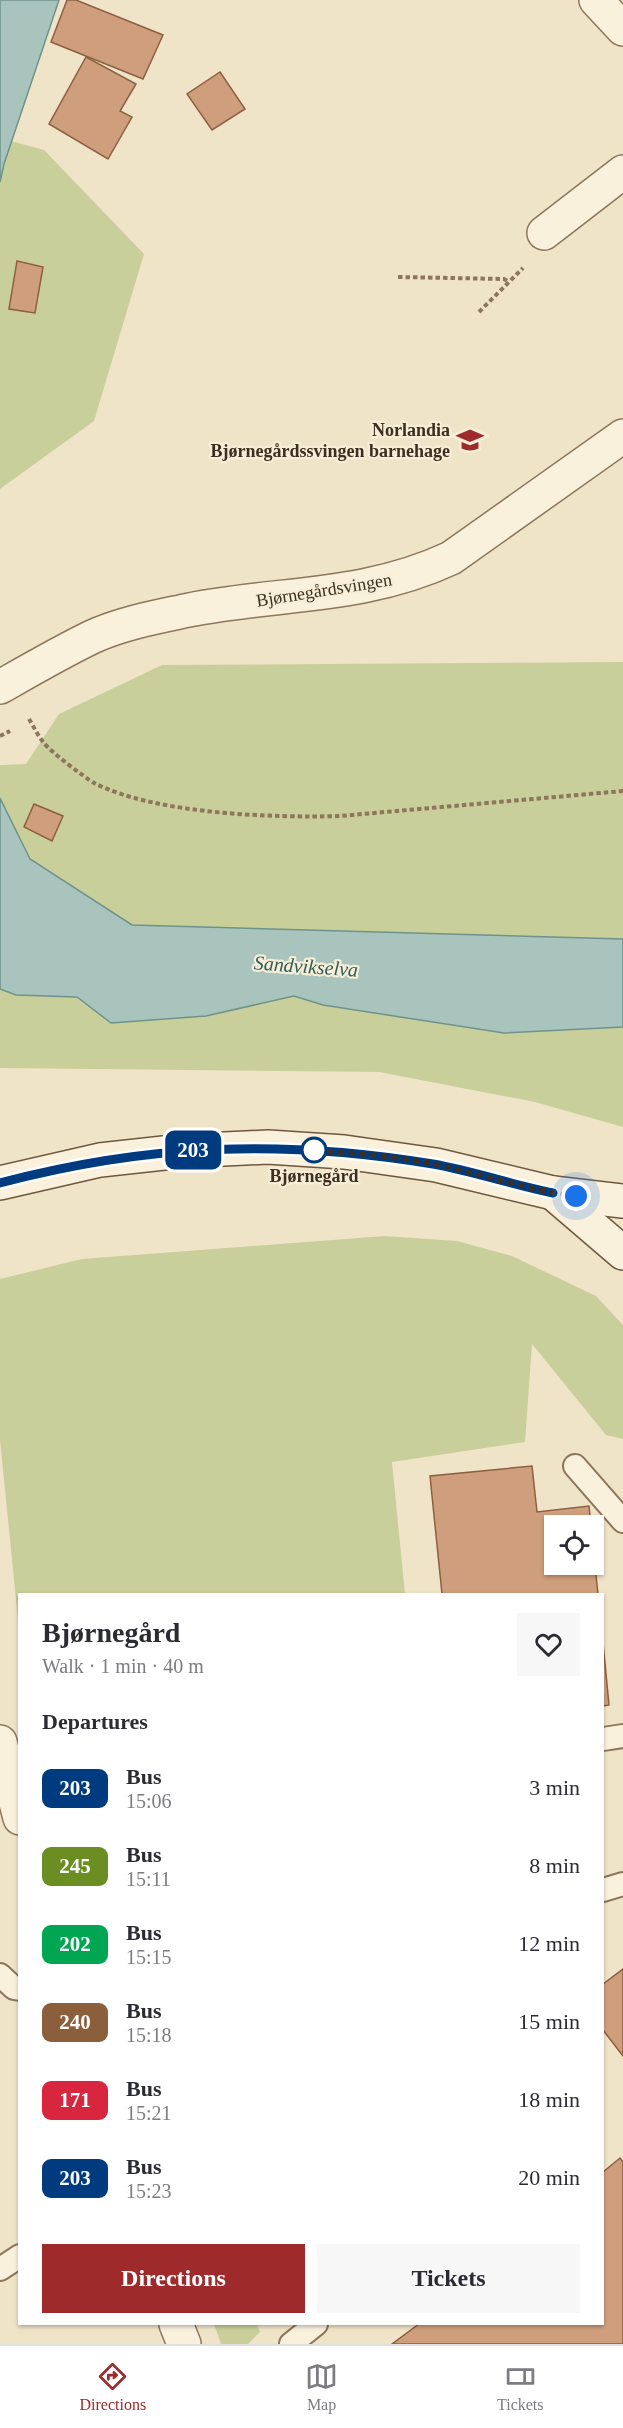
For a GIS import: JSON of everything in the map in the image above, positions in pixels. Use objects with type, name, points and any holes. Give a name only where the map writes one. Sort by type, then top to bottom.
[{"type":"street","points":[[596,0],[623,29]]},
{"type":"street","points":[[544,233],[623,172]]},
{"type":"street","name":"Bjørnegårdsvingen","points":[[0,687],[93,637],[123,626],[190,610],[378,584],[420,572],[451,558],[623,436]]},
{"type":"street","points":[[0,1183],[100,1160],[182,1150],[268,1147],[344,1152],[436,1165],[553,1193],[623,1201]]},
{"type":"street","points":[[553,1193],[623,1253]]},
{"type":"street","points":[[0,1742],[18,1810]]},
{"type":"street","points":[[176,2325],[184,2344]]},
{"type":"lane","points":[[575,1466],[623,1521]]},
{"type":"lane","points":[[604,1739],[623,1736]]},
{"type":"lane","points":[[604,1890],[623,1884]]},
{"type":"lane","points":[[0,1975],[18,1989]]},
{"type":"lane","points":[[0,2269],[18,2257]]},
{"type":"lane","points":[[291,2344],[315,2325]]},
{"type":"path","points":[[479,312],[545,246],[544,233]]},
{"type":"path","points":[[398,277],[504,279],[509,282]]},
{"type":"path","points":[[20,725],[30,719],[44,744],[93,782],[132,797],[221,811],[304,817],[340,816],[623,791]]},
{"type":"path","points":[[1,736],[11,730]]},
{"type":"green space","points":[[0,138],[44,150],[144,254],[94,421],[0,489]]},
{"type":"green space","points":[[623,662],[623,1127],[535,1102],[379,1072],[0,1068],[0,765],[26,764],[59,714],[162,665]]},
{"type":"green space","points":[[385,1236],[457,1241],[512,1256],[596,1296],[623,1325],[623,1439],[606,1435],[532,1344],[525,1442],[392,1462],[405,1593],[18,1593],[18,1619],[0,1440],[0,1279],[82,1259]]},
{"type":"green space","points":[[214,2325],[257,2325],[260,2332],[248,2344],[221,2344]]},
{"type":"water","points":[[0,0],[59,0],[0,182]]},
{"type":"water","name":"Sandvikselva","points":[[0,798],[30,859],[132,925],[623,939],[623,1027],[504,1033],[323,1005],[294,996],[206,1016],[111,1023],[77,997],[16,995],[0,989]]},
{"type":"building","points":[[67,0],[76,0],[163,35],[143,79],[51,42]]},
{"type":"building","points":[[86,57],[136,84],[120,111],[132,117],[108,159],[49,124]]},
{"type":"building","points":[[220,72],[245,109],[212,130],[187,94]]},
{"type":"building","points":[[17,261],[43,267],[35,313],[9,309]]},
{"type":"building","points":[[34,804],[63,816],[52,841],[24,827]]},
{"type":"building","points":[[532,1466],[537,1512],[589,1506],[590,1515],[544,1515],[544,1575],[596,1575],[598,1593],[442,1593],[430,1476]]},
{"type":"building","points":[[604,1653],[609,1705],[604,1706]]},
{"type":"building","points":[[623,1969],[623,2056],[604,2031],[604,1983]]},
{"type":"building","points":[[620,2158],[623,2162],[623,2344],[392,2344],[418,2325],[604,2325],[604,2171]]},
{"type":"bus line","name":"203","points":[[0,1183],[100,1160],[182,1150],[268,1147],[344,1152],[436,1165],[553,1193]]},
{"type":"place","name":"Norlandia Bjørnegårdssvingen barnehage","points":[[470,440]]},
{"type":"place","name":"Bjørnegård","points":[[314,1150]]},
{"type":"route","points":[[314,1150],[306,1150],[344,1152],[436,1165],[517,1186],[576,1196]]}]
